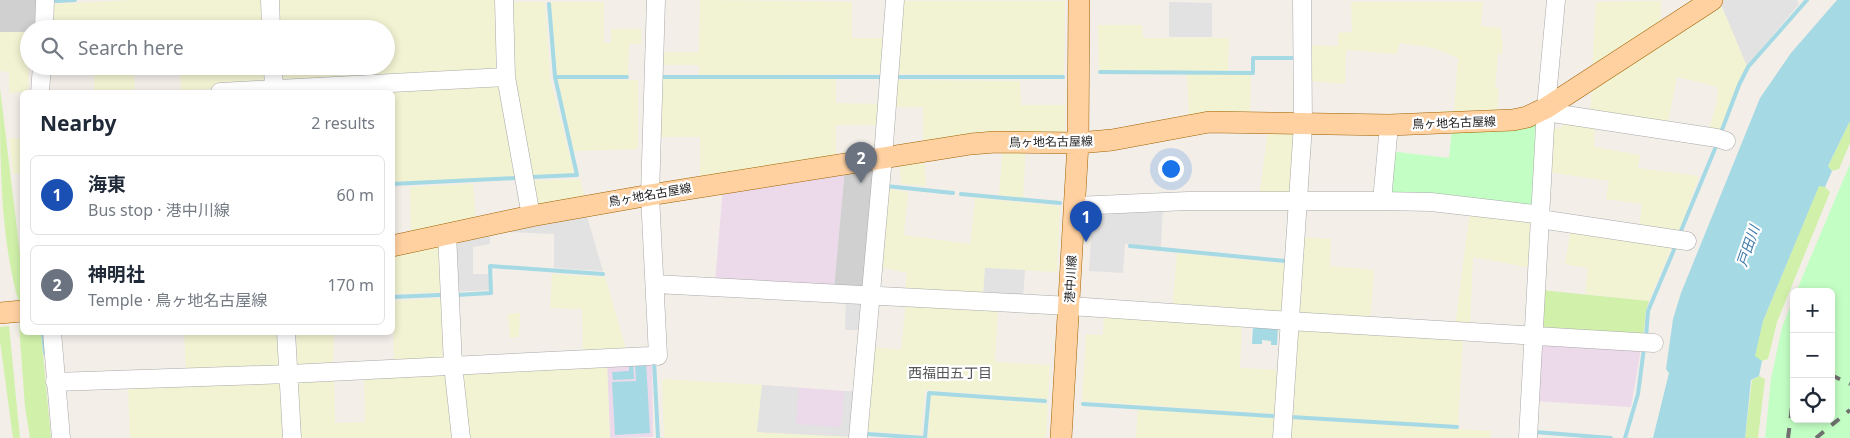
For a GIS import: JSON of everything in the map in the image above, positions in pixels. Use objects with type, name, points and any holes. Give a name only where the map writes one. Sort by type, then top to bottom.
[{"type":"main road","name":"港中川線","points":[[1060,438],[1070,306],[1078,144],[1079,0]]},
{"type":"main road","name":"鳥ヶ地名古屋線","points":[[395,245],[531,216],[971,144],[995,142],[1078,144],[1112,140],[1209,122],[1389,125],[1513,120],[1546,110],[1712,0]]},
{"type":"street","points":[[44,20],[45,0]]},
{"type":"street","points":[[270,0],[271,20]]},
{"type":"street","points":[[504,0],[506,78],[531,216]]},
{"type":"street","points":[[55,382],[289,374],[654,356],[655,284],[645,196],[644,0]]},
{"type":"street","points":[[645,196],[656,0]]},
{"type":"street","points":[[858,438],[895,0]]},
{"type":"street","points":[[1282,438],[1303,125],[1302,0]]},
{"type":"street","points":[[1528,438],[1532,336],[1546,110],[1556,0]]},
{"type":"street","points":[[40,90],[41,75]]},
{"type":"street","points":[[273,75],[274,90]]},
{"type":"street","points":[[292,90],[506,78]]},
{"type":"street","points":[[1546,110],[1726,141]]},
{"type":"street","points":[[1382,201],[1389,125]]},
{"type":"street","points":[[1075,206],[1188,201],[1431,202],[1535,214],[1540,219],[1687,241]]},
{"type":"street","points":[[446,233],[452,365],[461,438]]},
{"type":"street","points":[[655,284],[1070,306],[1654,343]]},
{"type":"street","points":[[52,335],[61,438]]},
{"type":"street","points":[[286,335],[292,438]]},
{"type":"shaded area","points":[[0,0],[37,0],[36,20],[20,20],[20,32],[0,32]]},
{"type":"shaded area","points":[[1723,0],[1797,0],[1799,4],[1747,66],[1720,2]]},
{"type":"shaded area","points":[[1169,2],[1212,3],[1212,37],[1169,37]]},
{"type":"shaded area","points":[[845,167],[834,289],[715,282],[723,188]]},
{"type":"shaded area","points":[[845,167],[877,167],[865,291],[834,289]]},
{"type":"shaded area","points":[[1163,206],[1161,247],[1125,244],[1123,273],[1089,271],[1093,211]]},
{"type":"shaded area","points":[[586,213],[603,271],[554,268],[554,234],[506,232]]},
{"type":"shaded area","points":[[490,231],[490,244],[473,247],[473,274],[489,274],[489,290],[454,292],[452,239]]},
{"type":"shaded area","points":[[985,268],[1025,270],[1023,299],[983,296]]},
{"type":"shaded area","points":[[846,297],[866,298],[863,330],[845,330]]},
{"type":"shaded area","points":[[1545,342],[1641,348],[1631,407],[1536,401],[1540,346]]},
{"type":"shaded area","points":[[652,360],[653,437],[610,438],[607,363]]},
{"type":"shaded area","points":[[762,385],[858,392],[854,437],[757,432]]},
{"type":"shaded area","points":[[762,385],[799,388],[796,424],[841,427],[844,391],[858,392],[854,437],[757,432]]},
{"type":"green space","points":[[135,0],[264,0],[265,20],[50,20],[51,4]]},
{"type":"green space","points":[[278,0],[499,0],[502,69],[283,82],[283,75],[395,75],[395,20],[279,20]]},
{"type":"green space","points":[[700,0],[852,2],[852,38],[888,38],[885,74],[699,75],[699,65],[660,65],[660,52],[699,52]]},
{"type":"green space","points":[[903,1],[1065,1],[1064,75],[897,74]]},
{"type":"green space","points":[[1661,1],[1661,26],[1592,72],[1596,2]]},
{"type":"green space","points":[[514,2],[545,2],[550,78],[574,173],[528,176],[510,70],[508,7]]},
{"type":"green space","points":[[551,2],[604,2],[604,43],[611,43],[611,29],[641,29],[641,44],[629,44],[628,76],[557,75]]},
{"type":"green space","points":[[1351,2],[1483,2],[1481,26],[1501,28],[1503,42],[1502,54],[1498,54],[1495,88],[1499,89],[1497,117],[1437,121],[1437,111],[1454,111],[1458,58],[1433,48],[1400,43],[1397,54],[1346,50],[1345,84],[1309,81],[1307,45],[1338,46],[1338,33],[1352,32]]},
{"type":"green space","points":[[1720,2],[1747,66],[1737,85],[1719,134],[1708,133],[1717,102],[1718,87],[1677,77],[1667,127],[1590,116],[1592,84]]},
{"type":"green space","points":[[1098,25],[1142,25],[1143,38],[1229,38],[1228,71],[1099,70]]},
{"type":"green space","points":[[0,32],[20,32],[20,75],[28,75],[28,90],[9,93],[9,72],[0,71]]},
{"type":"green space","points":[[1187,74],[1251,74],[1250,119],[1189,123]]},
{"type":"green space","points":[[94,75],[134,75],[135,90],[94,90]]},
{"type":"green space","points":[[180,75],[268,75],[268,80],[261,87],[181,90]]},
{"type":"green space","points":[[557,79],[638,80],[638,149],[574,151]]},
{"type":"green space","points":[[655,79],[836,79],[836,103],[882,104],[880,125],[836,125],[836,158],[700,181],[700,137],[655,137]]},
{"type":"green space","points":[[897,80],[1020,81],[1021,105],[1065,105],[1065,136],[923,143],[923,107],[894,107]]},
{"type":"green space","points":[[498,83],[504,88],[518,176],[395,182],[395,90],[360,90]]},
{"type":"green space","points":[[0,88],[20,254],[20,303],[8,252],[1,169]]},
{"type":"green space","points":[[1540,116],[1534,210],[1388,199],[1389,151],[1449,158],[1452,128]]},
{"type":"green space","points":[[1565,120],[1595,124],[1594,147],[1640,155],[1638,168],[1699,176],[1678,235],[1639,229],[1642,204],[1606,199],[1609,181],[1548,172],[1552,128],[1561,129]]},
{"type":"green space","points":[[1850,121],[1850,143],[1839,169],[1832,171],[1828,166]]},
{"type":"green space","points":[[1268,131],[1296,131],[1292,198],[1259,197]]},
{"type":"green space","points":[[9,138],[20,139],[20,173],[13,174]]},
{"type":"green space","points":[[1003,146],[1026,147],[1023,198],[999,195]]},
{"type":"green space","points":[[924,155],[926,186],[901,184],[899,159]]},
{"type":"green space","points":[[1850,164],[1850,438],[1765,438],[1771,379],[1782,327],[1790,308],[1790,423],[1835,423],[1835,288],[1798,288]]},
{"type":"green space","points":[[580,179],[585,199],[539,209],[529,181]]},
{"type":"green space","points":[[473,184],[476,222],[411,235],[410,187]]},
{"type":"green space","points":[[1819,185],[1825,187],[1830,192],[1777,322],[1768,359],[1762,361],[1754,357],[1763,321]]},
{"type":"green space","points":[[888,189],[908,192],[904,235],[970,244],[975,198],[1060,206],[1057,272],[985,268],[983,296],[905,293],[907,273],[880,267]]},
{"type":"green space","points":[[1470,210],[1534,218],[1531,268],[1473,257],[1470,328],[1455,327]]},
{"type":"green space","points":[[1571,228],[1673,244],[1649,301],[1585,294],[1588,268],[1565,264]]},
{"type":"green space","points":[[1300,237],[1331,239],[1330,266],[1374,270],[1370,323],[1297,317]]},
{"type":"green space","points":[[442,246],[444,292],[395,294],[395,250]]},
{"type":"green space","points":[[1177,253],[1288,264],[1285,314],[1172,310]]},
{"type":"green space","points":[[552,274],[605,277],[627,352],[583,354],[582,309],[550,308]]},
{"type":"green space","points":[[1541,290],[1649,301],[1646,310],[1643,339],[1542,332]]},
{"type":"green space","points":[[445,298],[444,360],[394,362],[395,301]]},
{"type":"green space","points":[[906,302],[998,308],[995,362],[1050,365],[1048,399],[925,390],[921,435],[866,431],[873,347],[901,350]]},
{"type":"green space","points":[[520,313],[519,337],[510,338],[508,314]]},
{"type":"green space","points":[[1104,315],[1242,324],[1240,368],[1279,370],[1276,414],[1082,401],[1086,334],[1103,335]]},
{"type":"green space","points":[[19,325],[20,335],[41,335],[51,438],[30,438],[25,407]]},
{"type":"green space","points":[[9,326],[20,438],[13,438],[0,341],[0,327]]},
{"type":"green space","points":[[1294,329],[1463,337],[1458,425],[1289,415]]},
{"type":"green space","points":[[184,335],[280,335],[282,365],[279,368],[186,373]]},
{"type":"green space","points":[[296,335],[334,335],[333,366],[301,367],[297,363]]},
{"type":"green space","points":[[607,363],[610,438],[467,438],[461,371]]},
{"type":"green space","points":[[447,372],[457,438],[301,438],[298,382],[334,377],[335,423],[365,422],[364,376]]},
{"type":"green space","points":[[1759,376],[1765,379],[1758,438],[1745,438],[1752,380]]},
{"type":"green space","points":[[280,379],[285,438],[130,438],[128,385]]},
{"type":"green space","points":[[662,379],[762,385],[758,432],[854,438],[664,438]]},
{"type":"green space","points":[[931,395],[1048,404],[1046,438],[928,438]]},
{"type":"green space","points":[[1138,409],[1276,418],[1274,438],[1136,438]]},
{"type":"green space","points":[[1288,419],[1491,431],[1490,438],[1287,438]]},
{"type":"water","name":"戸田川","points":[[1837,0],[1850,0],[1850,121],[1828,166],[1832,171],[1825,187],[1819,186],[1763,321],[1755,356],[1762,361],[1759,376],[1751,380],[1745,438],[1653,438],[1669,373],[1666,369],[1673,319],[1681,293],[1760,98],[1791,53]]},
{"type":"water","points":[[1253,327],[1278,328],[1277,345],[1271,345],[1271,341],[1262,340],[1262,344],[1252,344]]},
{"type":"water","points":[[646,361],[650,433],[615,435],[612,382],[636,381],[635,362]]},
{"type":"water","points":[[629,362],[633,362],[634,379],[613,380],[612,372],[629,371]]},
{"type":"waterway","points":[[56,1],[75,0]]},
{"type":"waterway","points":[[1720,135],[1748,67],[1807,0]]},
{"type":"waterway","points":[[532,177],[577,175],[555,77],[549,4]]},
{"type":"waterway","points":[[1100,72],[1253,73],[1253,58],[1297,58]]},
{"type":"waterway","points":[[555,77],[627,77]]},
{"type":"waterway","points":[[659,77],[882,77]]},
{"type":"waterway","points":[[899,77],[1063,77]]},
{"type":"waterway","points":[[1680,233],[1717,144]]},
{"type":"waterway","points":[[395,184],[516,178]]},
{"type":"waterway","points":[[886,186],[953,193]]},
{"type":"waterway","points":[[961,194],[1060,203]]},
{"type":"waterway","points":[[1646,337],[1648,311],[1676,245]]},
{"type":"waterway","points":[[1130,246],[1285,261]]},
{"type":"waterway","points":[[456,295],[491,293],[490,266],[603,274]]},
{"type":"waterway","points":[[395,297],[440,295]]},
{"type":"waterway","points":[[43,335],[45,353]]},
{"type":"waterway","points":[[1625,438],[1638,394],[1644,348]]},
{"type":"waterway","points":[[654,361],[658,438]]},
{"type":"waterway","points":[[867,434],[925,438],[929,393],[1045,401]]},
{"type":"waterway","points":[[1083,404],[1273,416]]},
{"type":"waterway","points":[[1291,417],[1457,427]]},
{"type":"waterway","points":[[1535,432],[1611,438]]},
{"type":"railway","points":[[1835,377],[1850,384]]},
{"type":"railway","points":[[1816,438],[1850,410]]},
{"type":"railway","points":[[1788,438],[1790,422]]},
{"type":"place","name":"神明社","points":[[861,183]]},
{"type":"place","name":"海東","points":[[1086,242]]},
{"type":"district","name":"西福田五丁目","points":[[950,373]]}]
